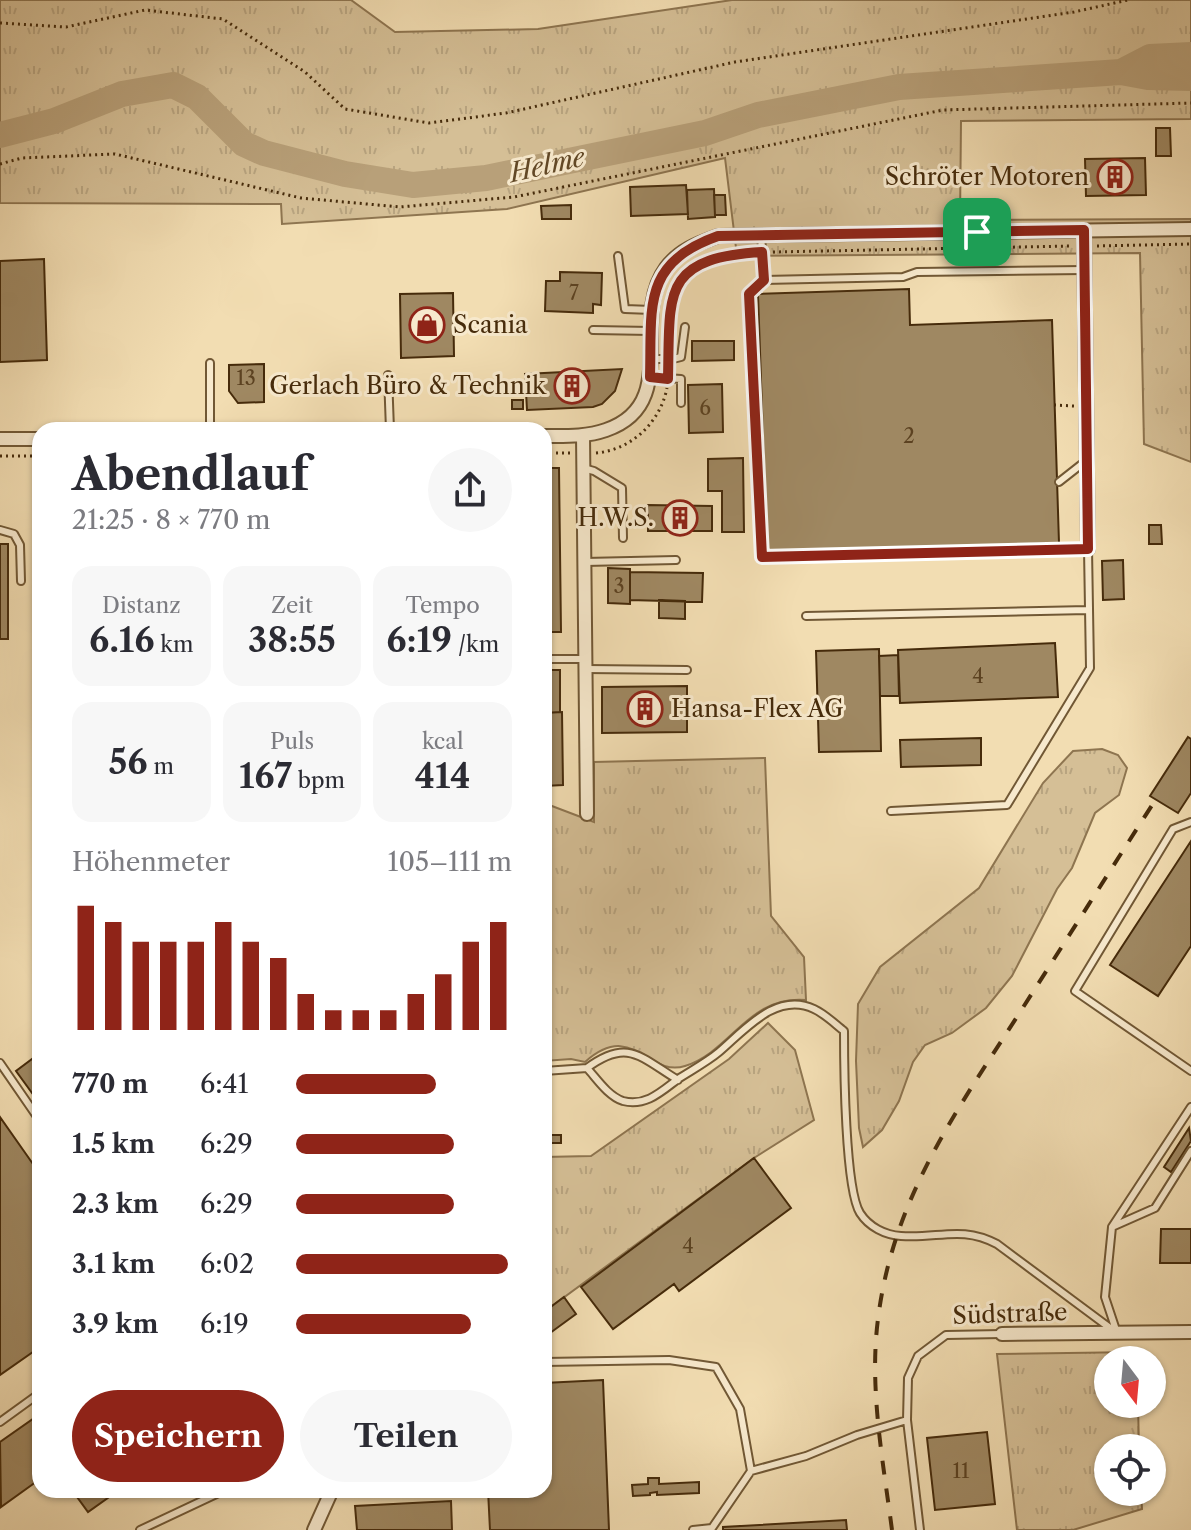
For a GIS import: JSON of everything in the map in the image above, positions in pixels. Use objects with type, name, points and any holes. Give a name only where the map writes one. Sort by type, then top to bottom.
[{"type":"street","points":[[552,436],[583,435],[606,430],[640,408],[649,387],[652,310],[658,282],[667,266],[683,251],[718,236],[1191,229]]},
{"type":"street","points":[[1084,230],[1088,549]]},
{"type":"street","points":[[583,435],[587,814]]},
{"type":"street","points":[[0,439],[32,439]]},
{"type":"street","name":"Südstraße","points":[[1002,1334],[1191,1332]]},
{"type":"street","points":[[314,1530],[328,1498]]},
{"type":"lane","points":[[761,235],[764,280]]},
{"type":"lane","points":[[618,256],[625,309],[652,310]]},
{"type":"lane","points":[[891,811],[1007,805],[1090,668],[1088,549],[762,557],[749,294],[764,280],[903,277],[917,272],[1085,270]]},
{"type":"lane","points":[[650,359],[681,357],[685,327]]},
{"type":"lane","points":[[593,330],[651,331]]},
{"type":"lane","points":[[210,363],[210,422]]},
{"type":"lane","points":[[388,375],[390,422]]},
{"type":"lane","points":[[650,377],[681,379],[681,403]]},
{"type":"lane","points":[[1059,482],[1087,460]]},
{"type":"lane","points":[[583,468],[622,488],[623,538]]},
{"type":"lane","points":[[0,530],[14,534],[20,545],[21,581]]},
{"type":"lane","points":[[585,562],[676,560]]},
{"type":"lane","points":[[806,616],[1088,610]]},
{"type":"lane","points":[[552,660],[687,670]]},
{"type":"lane","points":[[1191,822],[1173,829],[1075,991],[1191,1071]]},
{"type":"lane","points":[[587,1068],[607,1091],[623,1101],[639,1102],[653,1098],[718,1053],[749,1024],[769,1011],[787,1005],[813,1008],[844,1031],[849,1174],[859,1212],[875,1229],[895,1235],[964,1232],[982,1236],[1117,1333]]},
{"type":"lane","points":[[552,1070],[587,1068],[602,1057],[622,1050],[639,1056],[678,1080]]},
{"type":"lane","points":[[0,1063],[32,1109]]},
{"type":"lane","points":[[1117,1333],[1105,1297],[1112,1227],[1191,1107]]},
{"type":"lane","points":[[1112,1227],[1155,1208],[1191,1151]]},
{"type":"lane","name":"Südstraße","points":[[920,1530],[907,1420],[908,1378],[918,1356],[946,1335],[1002,1334]]},
{"type":"lane","points":[[552,1362],[669,1360],[716,1367],[740,1409],[751,1471]]},
{"type":"lane","points":[[0,1422],[32,1399]]},
{"type":"lane","points":[[693,1530],[712,1528],[751,1471],[806,1456],[857,1435],[907,1420]]},
{"type":"lane","points":[[140,1530],[208,1498]]},
{"type":"path","points":[[0,23],[66,27],[145,10],[223,19],[305,72],[345,109],[429,123],[506,113],[735,62],[1074,12],[1128,0]]},
{"type":"path","points":[[0,164],[22,158],[115,154],[301,198],[400,207],[514,197],[943,110],[1191,103]]},
{"type":"path","points":[[668,359],[670,302],[675,287],[684,273],[714,257],[762,252],[1191,244]]},
{"type":"path","points":[[552,453],[600,453],[626,444],[644,432],[655,419],[665,397],[668,379]]},
{"type":"path","points":[[1054,405],[1086,406]]},
{"type":"path","points":[[0,456],[32,456]]},
{"type":"green space","points":[[0,0],[351,0],[395,32],[538,29],[732,0],[1191,0],[1191,119],[961,121],[960,220],[1191,219],[1191,462],[1144,444],[1140,253],[737,256],[725,158],[507,209],[282,224],[281,204],[0,203]]},
{"type":"green space","points":[[1102,749],[1118,755],[1127,768],[1119,795],[1095,813],[1072,868],[1057,889],[1012,976],[986,1008],[952,1033],[925,1045],[913,1062],[899,1101],[882,1130],[863,1147],[859,1128],[856,1061],[858,1004],[880,967],[979,888],[1043,783],[1073,751]]},
{"type":"green space","points":[[765,758],[771,916],[804,957],[806,1000],[769,1006],[716,1049],[685,1066],[672,1068],[639,1052],[616,1046],[602,1050],[585,1062],[552,1060],[552,806],[594,822],[594,762]]},
{"type":"green space","points":[[768,1023],[795,1050],[814,1120],[754,1158],[552,1306],[552,1157],[591,1156],[729,1059]]},
{"type":"green space","points":[[1094,1353],[1094,1418],[1138,1418],[1139,1434],[1094,1434],[1094,1506],[1142,1506],[1142,1509],[1073,1530],[1017,1530],[997,1354]]},
{"type":"building","points":[[1156,128],[1170,128],[1171,156],[1156,156]]},
{"type":"building","name":"Schröter Motoren","points":[[1145,158],[1146,195],[1086,196],[1085,159]]},
{"type":"building","points":[[686,185],[688,214],[631,216],[630,187]]},
{"type":"building","points":[[714,189],[715,217],[688,219],[687,190]]},
{"type":"building","points":[[714,195],[725,195],[726,215],[715,215]]},
{"type":"building","points":[[571,205],[571,219],[542,219],[541,206]]},
{"type":"building","points":[[44,259],[47,360],[0,362],[0,261]]},
{"type":"building","points":[[560,272],[602,273],[601,305],[593,304],[593,313],[545,311],[546,281],[560,281]]},
{"type":"building","points":[[909,289],[910,325],[1052,320],[1059,543],[767,553],[758,294]]},
{"type":"building","name":"Scania","points":[[453,293],[454,356],[401,358],[400,294]]},
{"type":"building","points":[[692,341],[734,341],[734,360],[692,361]]},
{"type":"building","points":[[264,364],[264,402],[238,403],[229,391],[229,365]]},
{"type":"building","name":"Gerlach Büro & Technik","points":[[622,369],[615,391],[602,404],[527,410],[525,374]]},
{"type":"building","points":[[722,384],[723,432],[689,433],[688,385]]},
{"type":"building","points":[[512,400],[523,400],[523,409],[512,409]]},
{"type":"building","points":[[743,458],[744,532],[722,532],[722,491],[708,491],[708,459]]},
{"type":"building","points":[[552,468],[559,468],[561,632],[552,632]]},
{"type":"building","name":"H.W.S.","points":[[648,505],[712,506],[712,531],[648,531]]},
{"type":"building","points":[[1149,525],[1161,525],[1162,544],[1149,544]]},
{"type":"building","points":[[0,544],[8,544],[8,639],[0,639]]},
{"type":"building","points":[[1123,560],[1124,599],[1103,600],[1102,561]]},
{"type":"building","points":[[608,568],[630,569],[630,604],[608,603]]},
{"type":"building","points":[[630,572],[703,573],[702,602],[630,600]]},
{"type":"building","points":[[659,600],[685,601],[685,619],[659,618]]},
{"type":"building","points":[[1055,643],[1058,697],[900,703],[898,650]]},
{"type":"building","points":[[879,649],[881,751],[819,752],[816,651]]},
{"type":"building","points":[[898,655],[899,696],[880,696],[879,656]]},
{"type":"building","points":[[552,670],[560,670],[560,712],[552,712]]},
{"type":"building","name":"Hansa-Flex AG","points":[[687,686],[687,732],[602,733],[602,687]]},
{"type":"building","points":[[562,712],[563,785],[552,786],[552,713]]},
{"type":"building","points":[[1188,737],[1191,739],[1191,793],[1178,813],[1150,796]]},
{"type":"building","points":[[981,738],[981,765],[901,767],[900,740]]},
{"type":"building","points":[[1191,841],[1191,946],[1158,996],[1110,965]]},
{"type":"building","points":[[32,1059],[32,1093],[16,1071]]},
{"type":"building","points":[[0,1117],[32,1163],[32,1353],[0,1375]]},
{"type":"building","points":[[1189,1128],[1191,1141],[1171,1172],[1164,1167]]},
{"type":"building","points":[[552,1135],[561,1135],[561,1143],[552,1143]]},
{"type":"building","points":[[754,1158],[791,1208],[679,1291],[674,1284],[613,1329],[581,1287]]},
{"type":"building","points":[[1161,1229],[1191,1229],[1191,1263],[1160,1263]]},
{"type":"building","points":[[564,1297],[576,1314],[552,1332],[552,1306]]},
{"type":"building","points":[[603,1380],[609,1530],[490,1530],[488,1498],[552,1498],[552,1383]]},
{"type":"building","points":[[32,1420],[32,1485],[1,1507],[0,1442]]},
{"type":"building","points":[[987,1432],[995,1504],[935,1510],[927,1438]]},
{"type":"building","points":[[648,1478],[659,1478],[659,1484],[699,1482],[699,1493],[657,1495],[657,1492],[633,1496],[632,1485],[648,1484]]},
{"type":"building","points":[[78,1498],[108,1498],[88,1512]]},
{"type":"building","points":[[451,1501],[452,1530],[357,1530],[355,1506]]},
{"type":"building","points":[[846,1520],[847,1530],[723,1530],[723,1527]]},
{"type":"waterway","name":"Helme","points":[[0,135],[54,121],[122,94],[173,85],[197,97],[244,144],[264,153],[345,174],[413,185],[486,178],[705,133],[758,115],[899,87],[1121,72],[1150,57],[1191,55]]},
{"type":"waterway","name":"Helme","points":[[1121,72],[1148,77],[1191,78]]},
{"type":"railway","points":[[892,1530],[878,1424],[875,1371],[878,1319],[898,1233],[913,1194],[952,1119],[1156,799]]},
{"type":"place","name":"Schröter Motoren","points":[[1115,177]]},
{"type":"place","name":"Scania","points":[[427,325]]},
{"type":"place","name":"Gerlach Büro & Technik","points":[[572,386]]},
{"type":"place","name":"H.W.S.","points":[[680,518]]},
{"type":"place","name":"Hansa-Flex AG","points":[[645,709]]},
{"type":"route","points":[[1084,230],[1088,549],[762,557],[749,294],[764,280],[762,252],[714,257],[684,273],[670,302],[668,379],[650,377],[652,301],[667,266],[683,251],[718,236],[977,232],[1084,230]]}]
